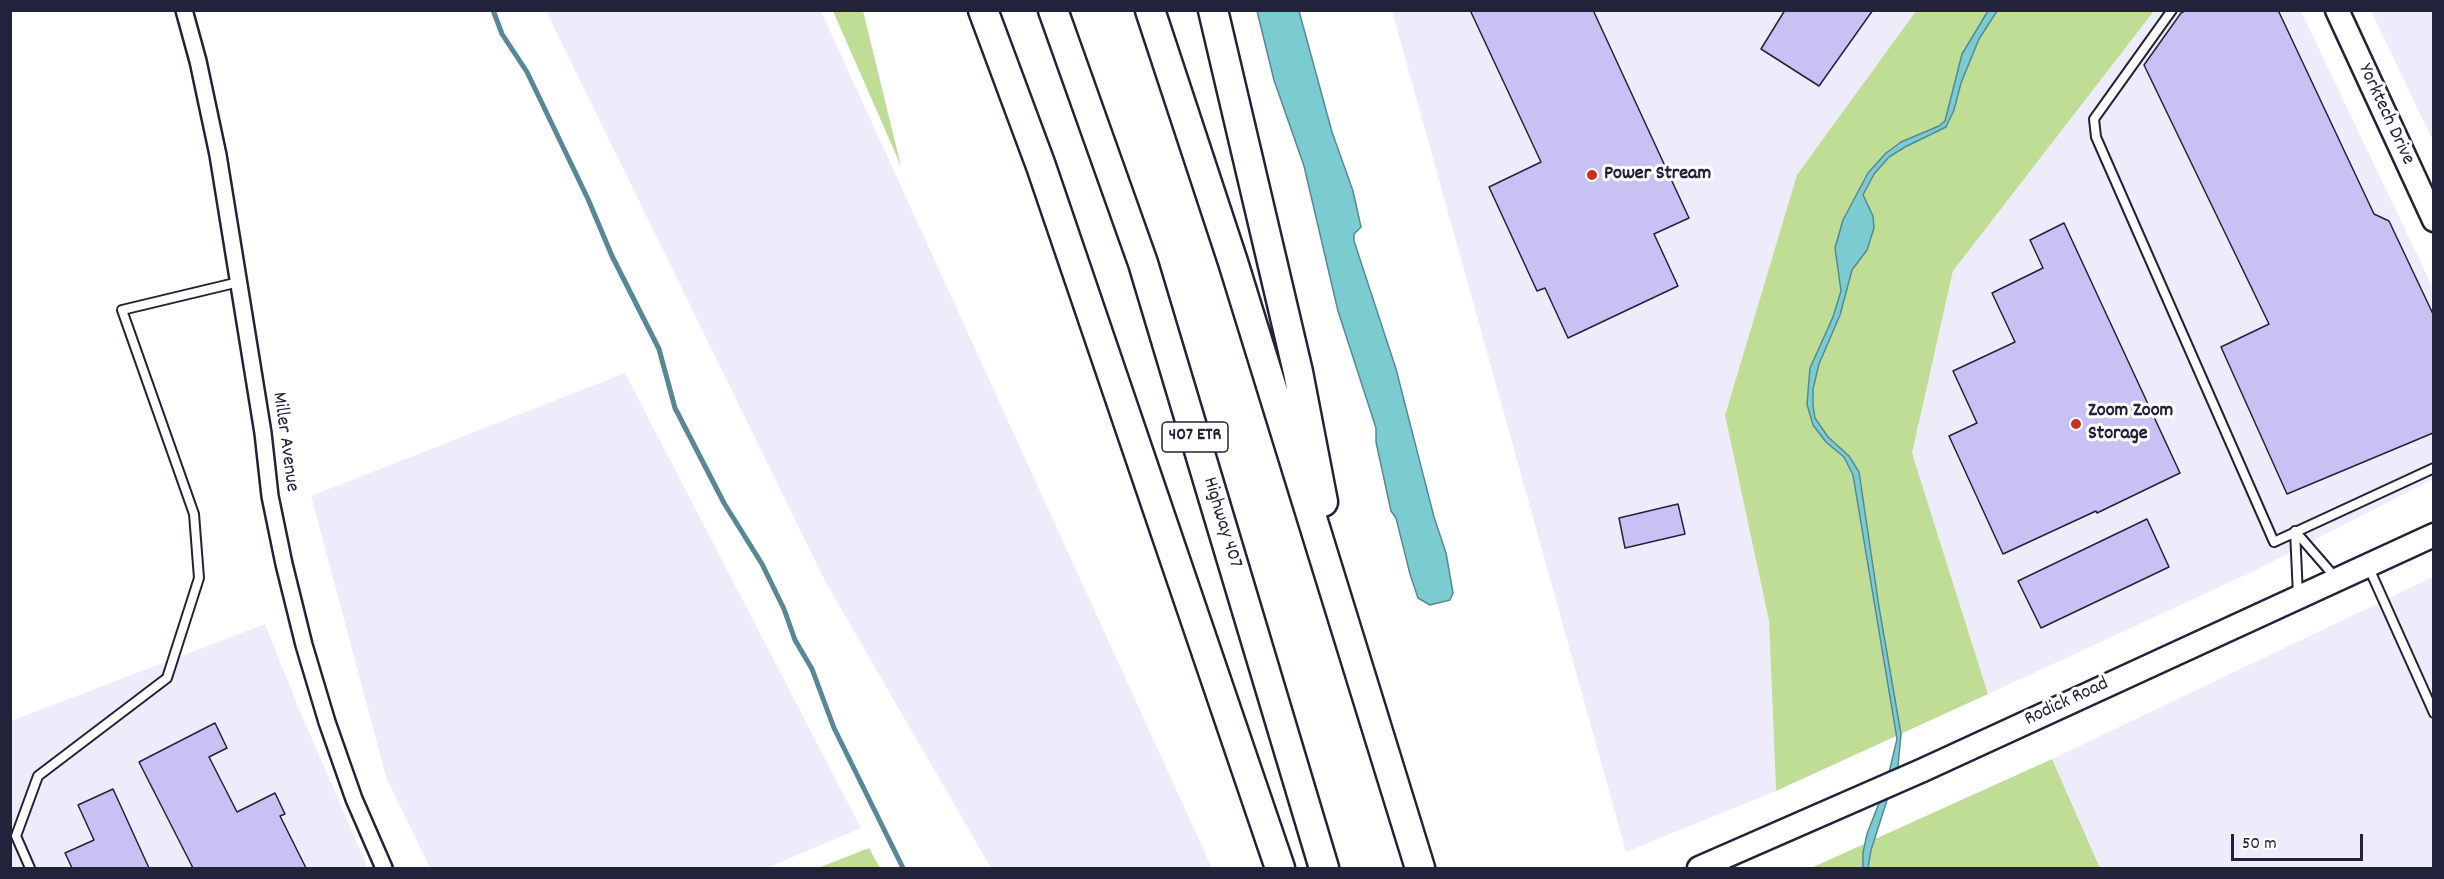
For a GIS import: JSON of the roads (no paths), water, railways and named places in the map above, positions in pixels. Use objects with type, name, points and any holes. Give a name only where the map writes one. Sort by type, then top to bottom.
[{"type":"highway","points":[[983,10],[1041,166],[1280,868]]},
{"type":"highway","name":"Highway 407","points":[[1053,10],[1143,263],[1324,868]]},
{"type":"highway","points":[[1150,10],[1236,273],[1420,868]]},
{"type":"highway","points":[[1214,10],[1298,372],[1350,642]]},
{"type":"main road","name":"Yorktech Drive","points":[[2337,10],[2433,220]]},
{"type":"main road","name":"Rodick Road","points":[[1699,868],[1923,771],[2433,535]]},
{"type":"street","name":"Miller Avenue","points":[[184,10],[219,155],[263,433],[270,496],[303,645],[379,867]]},
{"type":"lane","points":[[2172,10],[2094,119],[2096,137],[2274,542],[2433,468]]},
{"type":"lane","points":[[30,868],[16,836],[38,776],[167,678],[200,578],[194,514],[122,310],[239,282]]},
{"type":"lane","points":[[2295,531],[2336,578]]},
{"type":"lane","points":[[2295,531],[2298,596]]},
{"type":"lane","points":[[2367,564],[2433,713]]},
{"type":"water","points":[[1257,11],[1299,11],[1332,132],[1353,191],[1361,227],[1354,234],[1354,241],[1396,369],[1434,517],[1446,553],[1453,593],[1450,600],[1430,605],[1418,598],[1410,574],[1396,518],[1391,511],[1376,442],[1376,428],[1338,311],[1304,166],[1274,80]]},
{"type":"water","points":[[1988,11],[1997,11],[1979,39],[1946,127],[1889,157],[1874,174],[1863,195],[1873,216],[1874,228],[1867,250],[1852,270],[1840,315],[1819,364],[1813,389],[1815,418],[1828,437],[1849,456],[1859,472],[1901,734],[1898,766],[1871,850],[1868,868],[1863,868],[1867,834],[1886,785],[1897,739],[1853,475],[1844,457],[1826,442],[1813,425],[1807,404],[1810,368],[1833,317],[1841,291],[1835,248],[1843,220],[1868,173],[1886,153],[1901,142],[1939,126],[1945,121],[1962,54]]},
{"type":"waterway","points":[[493,10],[502,34],[527,72],[588,199],[612,256],[659,349],[675,408],[724,503],[762,564],[784,609],[795,640],[812,669],[834,728],[903,868]]},
{"type":"place","name":"Power Stream","points":[[1592,175]]},
{"type":"place","name":"Zoom Zoom Storage","points":[[2076,424]]}]
